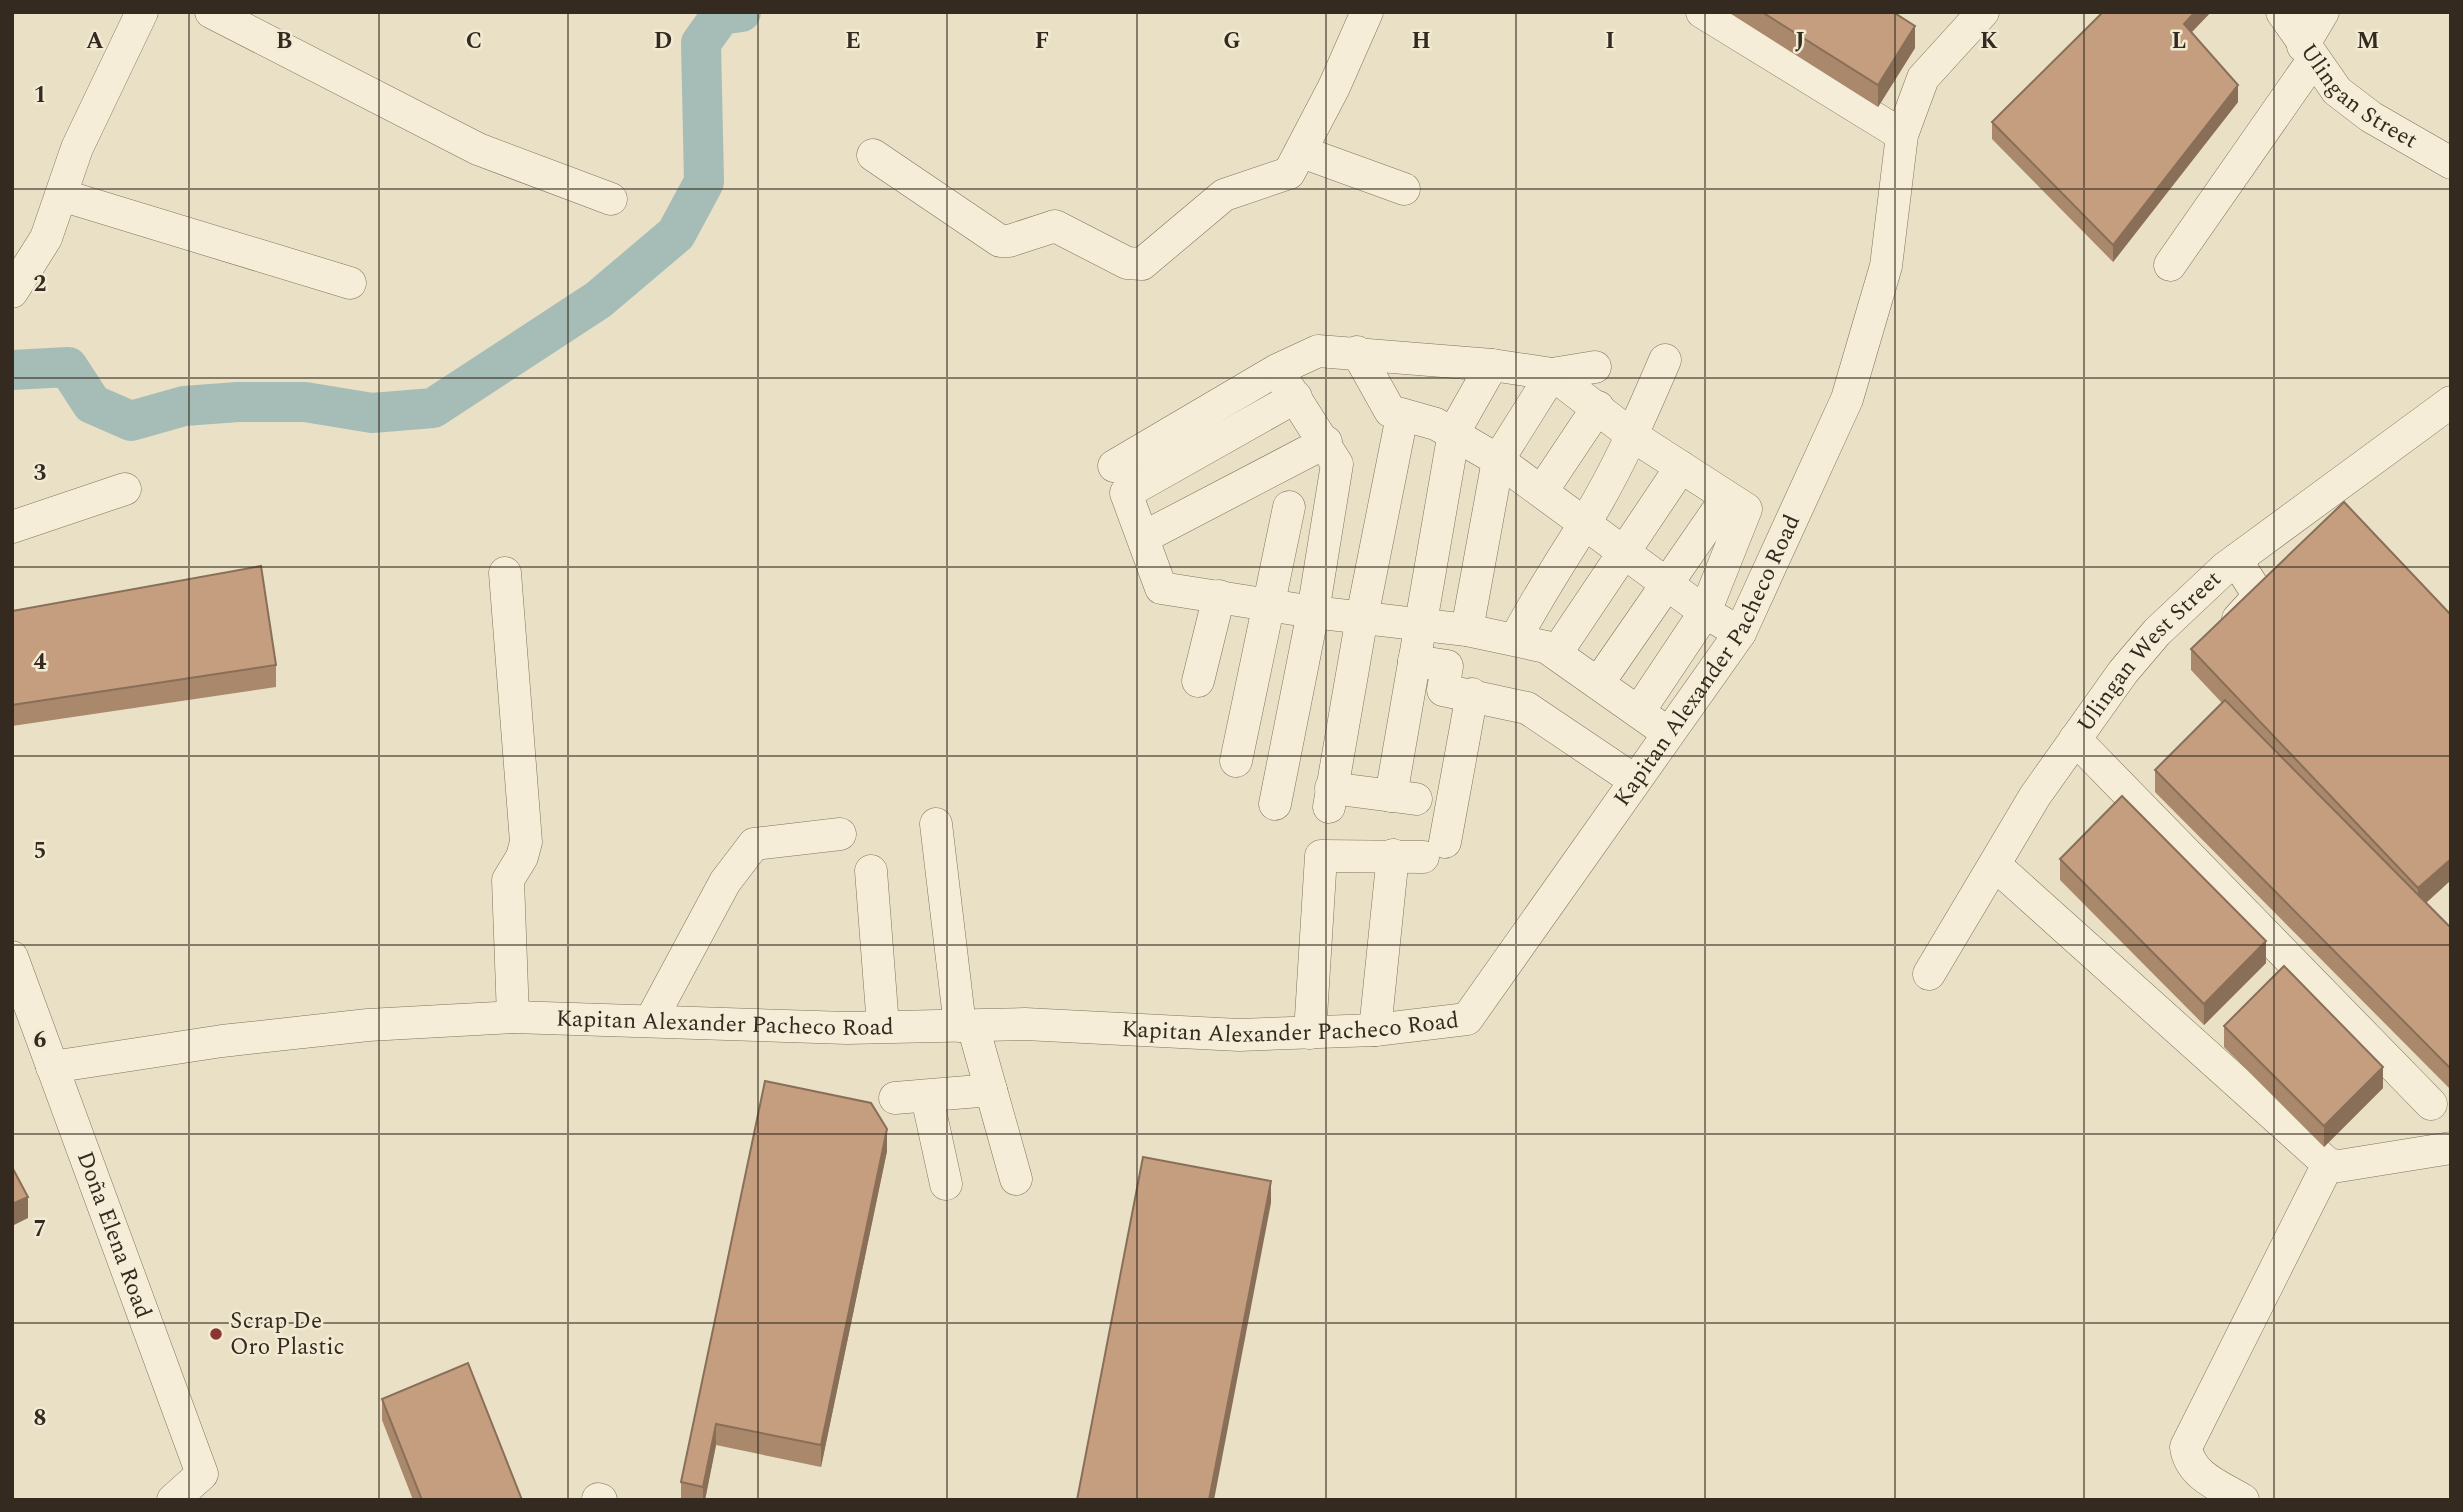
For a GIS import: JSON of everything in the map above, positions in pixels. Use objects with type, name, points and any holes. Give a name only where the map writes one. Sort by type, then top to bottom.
[{"type":"street","points":[[12,292],[37,256],[97,101],[142,12]]},
{"type":"street","points":[[211,12],[478,149],[611,199]]},
{"type":"street","points":[[873,155],[992,237],[1009,241],[1055,226],[1134,266],[1142,264],[1224,195],[1289,173],[1302,152],[1367,12]]},
{"type":"street","points":[[1702,12],[1902,135]]},
{"type":"street","name":"Kapitan Alexander Pacheco Road","points":[[52,1067],[222,1041],[368,1025],[513,1017],[848,1028],[1025,1024],[1239,1035],[1375,1030],[1467,1019],[1740,633],[1847,399],[1885,266],[1902,135],[1923,78],[1983,12]]},
{"type":"street","name":"Ulingan Street","points":[[2282,12],[2308,53],[2351,103],[2451,163]]},
{"type":"street","points":[[2170,265],[2308,53],[2323,12]]},
{"type":"street","points":[[1302,152],[1404,189]]},
{"type":"street","points":[[61,195],[349,283]]},
{"type":"street","points":[[1122,478],[1277,370],[1318,351],[1357,352],[1492,365],[1552,374],[1595,367]]},
{"type":"street","points":[[1357,352],[1390,411],[1454,432],[1542,491],[1705,612],[1740,633]]},
{"type":"street","points":[[1516,638],[1544,583],[1585,522],[1633,436],[1664,360]]},
{"type":"street","points":[[1402,416],[1330,797],[1404,797],[1419,623],[1454,432],[1492,365]]},
{"type":"street","points":[[1275,804],[1313,612],[1337,464],[1326,442],[1277,370]]},
{"type":"street","points":[[1552,374],[1633,436],[1746,509],[1705,612],[1639,711]]},
{"type":"street","points":[[1467,630],[1498,460],[1552,374]]},
{"type":"street","points":[[1122,478],[1296,397]]},
{"type":"street","name":"Ulingan West Street","points":[[1929,974],[2035,796],[2123,672],[2157,632],[2188,600],[2236,560],[2451,402]]},
{"type":"street","points":[[1542,491],[1598,407]]},
{"type":"street","points":[[1144,537],[1326,442]]},
{"type":"street","points":[[1557,652],[1681,467]]},
{"type":"street","points":[[1122,478],[1125,496],[1144,537],[1163,590],[1516,638],[1557,652],[1668,733]]},
{"type":"street","points":[[12,527],[125,489]]},
{"type":"street","points":[[1599,682],[1727,497]]},
{"type":"street","points":[[1236,761],[1289,507]]},
{"type":"street","points":[[2217,638],[2258,600],[2255,589],[2236,560]]},
{"type":"street","points":[[505,573],[526,842],[522,858],[508,880],[513,1017]]},
{"type":"street","points":[[1198,681],[1219,596]]},
{"type":"street","points":[[1414,661],[1446,665],[1443,690],[1472,694],[1527,708],[1634,780]]},
{"type":"street","points":[[1375,1030],[1420,851],[1472,694]]},
{"type":"street","points":[[2075,739],[2431,1104]]},
{"type":"street","points":[[936,824],[967,1026],[991,1090],[1016,1179]]},
{"type":"street","points":[[651,1020],[724,882],[754,844],[840,834]]},
{"type":"street","points":[[1310,1032],[1322,848],[1420,851]]},
{"type":"street","points":[[1995,865],[2328,1164],[2339,1166],[2451,1149]]},
{"type":"street","points":[[871,871],[884,1026]]},
{"type":"street","name":"Doña Elena Road","points":[[12,957],[207,1487],[173,1500]]},
{"type":"street","points":[[895,1098],[991,1090]]},
{"type":"street","points":[[927,1097],[946,1184]]},
{"type":"street","points":[[2243,1500],[2196,1471],[2188,1458],[2186,1447],[2328,1164]]},
{"type":"building","points":[[1762,12],[1893,12],[1915,26],[1878,85]]},
{"type":"building","points":[[2103,12],[2195,12],[2184,24],[2238,85],[2113,245],[1992,122]]},
{"type":"building","points":[[2344,502],[2451,615],[2451,859],[2418,888],[2191,649]]},
{"type":"building","points":[[261,566],[276,665],[12,705],[12,611]]},
{"type":"building","points":[[2225,700],[2451,928],[2451,1069],[2155,770]]},
{"type":"building","points":[[2122,796],[2266,941],[2204,1004],[2060,859]]},
{"type":"building","points":[[2284,966],[2383,1067],[2324,1126],[2224,1026]]},
{"type":"building","points":[[765,1081],[871,1103],[887,1129],[821,1445],[716,1424],[703,1487],[681,1482]]},
{"type":"building","points":[[1143,1157],[1271,1181],[1209,1500],[1077,1500]]},
{"type":"building","points":[[12,1167],[28,1197],[12,1204]]},
{"type":"building","points":[[468,1363],[522,1500],[422,1500],[382,1399]]},
{"type":"waterway","points":[[12,370],[68,367],[92,404],[131,421],[184,406],[238,402],[305,402],[372,413],[433,408],[598,300],[676,234],[704,182],[701,43],[721,15],[741,12]]},
{"type":"place","name":"Scrap De Oro Plastic","points":[[216,1334]]}]
